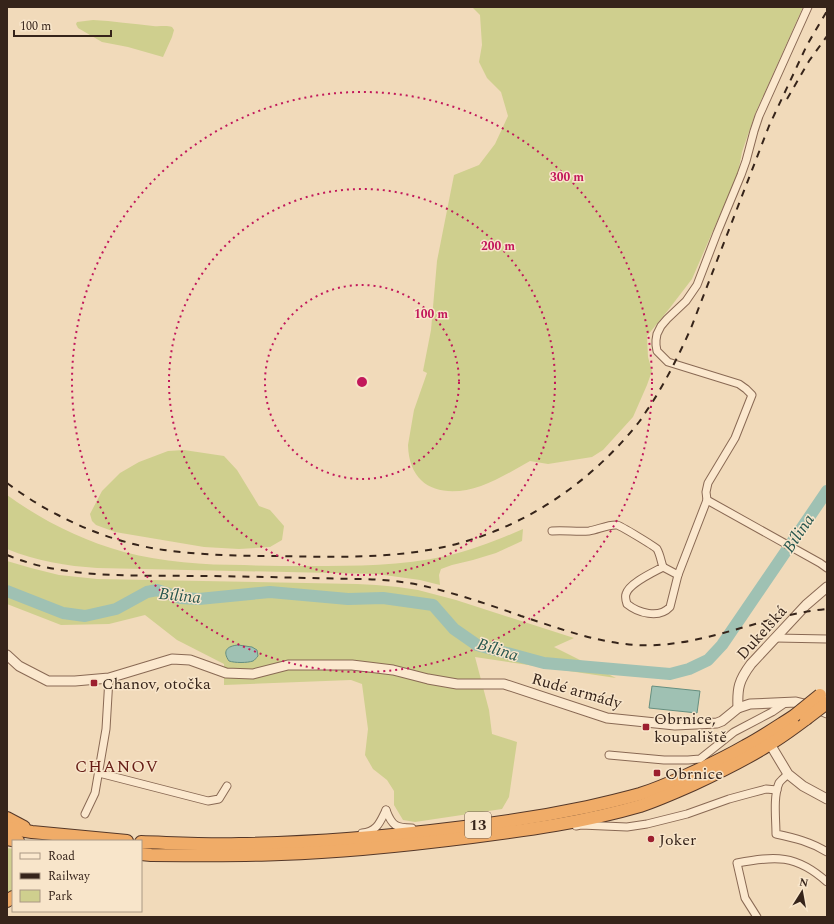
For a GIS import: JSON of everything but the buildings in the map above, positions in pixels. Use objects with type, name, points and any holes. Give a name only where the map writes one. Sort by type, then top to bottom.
[{"type":"highway","name":"13","points":[[142,842],[179,844],[258,844],[346,839],[485,825],[613,802],[640,794],[674,781],[717,761],[745,746],[825,696]]},
{"type":"highway","name":"13","points":[[144,855],[275,854],[339,850],[439,841],[534,828],[592,817],[641,805],[721,772],[770,744],[806,719],[825,696]]},
{"type":"highway","points":[[7,818],[32,832]]},
{"type":"highway","points":[[7,828],[32,832],[116,840]]},
{"type":"street","points":[[663,567],[641,578],[628,590],[625,594],[627,604],[645,613],[654,614],[660,614],[667,611],[670,607],[678,575],[707,500],[706,492],[708,483],[735,438],[752,395],[739,384],[668,362],[657,351],[657,334],[661,326],[686,301],[697,285],[741,175],[759,116],[808,7]]},
{"type":"street","points":[[707,500],[827,568]]},
{"type":"street","points":[[552,531],[592,531],[617,525],[656,548],[663,567],[678,575]]},
{"type":"street","name":"Dukelská","points":[[738,708],[738,687],[745,672],[806,605],[827,587]]},
{"type":"street","points":[[776,638],[827,639]]},
{"type":"street","name":"Rudé armády","points":[[7,655],[19,666],[48,681],[75,681],[109,678],[172,659],[190,660],[226,673],[253,674],[288,665],[352,665],[393,670],[428,679],[458,684],[504,684],[607,718],[675,725],[718,723],[738,708]]},
{"type":"street","points":[[85,814],[95,793],[99,773],[106,730],[109,678]]},
{"type":"street","points":[[738,708],[750,704],[796,702],[827,713]]},
{"type":"street","points":[[609,755],[664,760],[700,759],[734,732],[786,703]]},
{"type":"street","points":[[770,744],[788,774],[803,786],[827,800]]},
{"type":"street","points":[[99,773],[208,801],[219,799],[227,786]]},
{"type":"street","points":[[788,774],[780,782],[777,790],[776,834],[794,837],[816,845],[827,852]]},
{"type":"street","points":[[534,828],[559,828],[581,825],[627,827],[647,824],[687,814],[729,799],[766,789],[777,790]]},
{"type":"street","points":[[258,844],[275,838],[366,833],[376,829],[386,810],[389,818],[400,828],[468,823],[485,825]]},
{"type":"street","points":[[758,917],[745,898],[737,862],[777,858],[790,860],[807,866],[827,882]]},
{"type":"green space","points":[[472,7],[803,7],[755,114],[742,152],[738,173],[692,279],[647,336],[648,357],[652,371],[633,417],[603,450],[592,457],[548,464],[530,461],[487,484],[467,490],[454,491],[431,487],[422,481],[415,472],[410,460],[408,445],[414,410],[427,373],[423,371],[431,330],[437,261],[454,175],[479,165],[495,144],[508,116],[501,92],[487,78],[479,62],[482,45],[480,15]]},
{"type":"green space","points":[[93,20],[170,26],[174,30],[163,57],[128,47],[102,42],[78,28],[76,24],[77,22]]},
{"type":"green space","points":[[184,450],[224,456],[237,470],[259,506],[270,510],[284,526],[282,540],[270,547],[239,549],[204,547],[115,532],[96,525],[92,521],[90,514],[102,491],[120,473],[139,462],[168,451]]},
{"type":"green space","points":[[7,495],[34,513],[63,529],[93,542],[124,552],[168,561],[198,564],[344,566],[413,562],[466,551],[523,529],[522,541],[496,553],[441,569],[439,575],[440,585],[420,580],[377,574],[97,568],[52,562],[29,557],[7,549]]},
{"type":"green space","points":[[7,561],[59,575],[97,579],[357,584],[398,587],[418,590],[456,600],[574,638],[554,647],[616,678],[475,657],[489,710],[492,734],[517,742],[509,797],[502,809],[415,822],[403,820],[394,805],[394,791],[387,780],[373,769],[365,755],[368,729],[362,684],[351,680],[224,685],[224,664],[177,640],[145,615],[109,624],[61,625],[7,604]],"holes":[[[238,645],[252,647],[248,662],[238,662]]]},
{"type":"green space","points":[[7,848],[12,849],[12,892],[7,894]]},
{"type":"shaded area","points":[[238,645],[252,647],[257,650],[258,656],[254,661],[250,662],[229,661],[226,654],[228,648]]},
{"type":"shaded area","points":[[652,686],[700,691],[697,713],[649,708]]},
{"type":"waterway","name":"Bílina","points":[[7,591],[63,613],[85,616],[116,609],[147,592],[157,590],[181,598],[199,599],[270,592],[348,599],[383,598],[433,605],[454,629],[477,645],[544,663],[670,674],[689,669],[708,660],[722,645],[827,491]]},
{"type":"railway","points":[[7,483],[45,508],[96,532],[150,548],[206,554],[339,557],[402,554],[444,547],[472,539],[500,529],[527,516],[552,501],[599,465],[639,422],[656,397],[691,328],[769,126],[807,45],[827,11]]},
{"type":"railway","points":[[787,99],[809,61],[827,36]]},
{"type":"railway","points":[[7,555],[29,563],[51,568],[97,574],[365,579],[404,582],[458,595],[577,634],[606,641],[635,645],[660,645],[684,642],[803,612],[827,609]]},
{"type":"place","name":"Chanov, otočka","points":[[94,683]]},
{"type":"place","name":"Obrnice, koupaliště","points":[[646,727]]},
{"type":"place","name":"Obrnice","points":[[657,773]]},
{"type":"place","name":"Joker","points":[[651,839]]},
{"type":"district","name":"CHANOV","points":[[117,766]]}]
